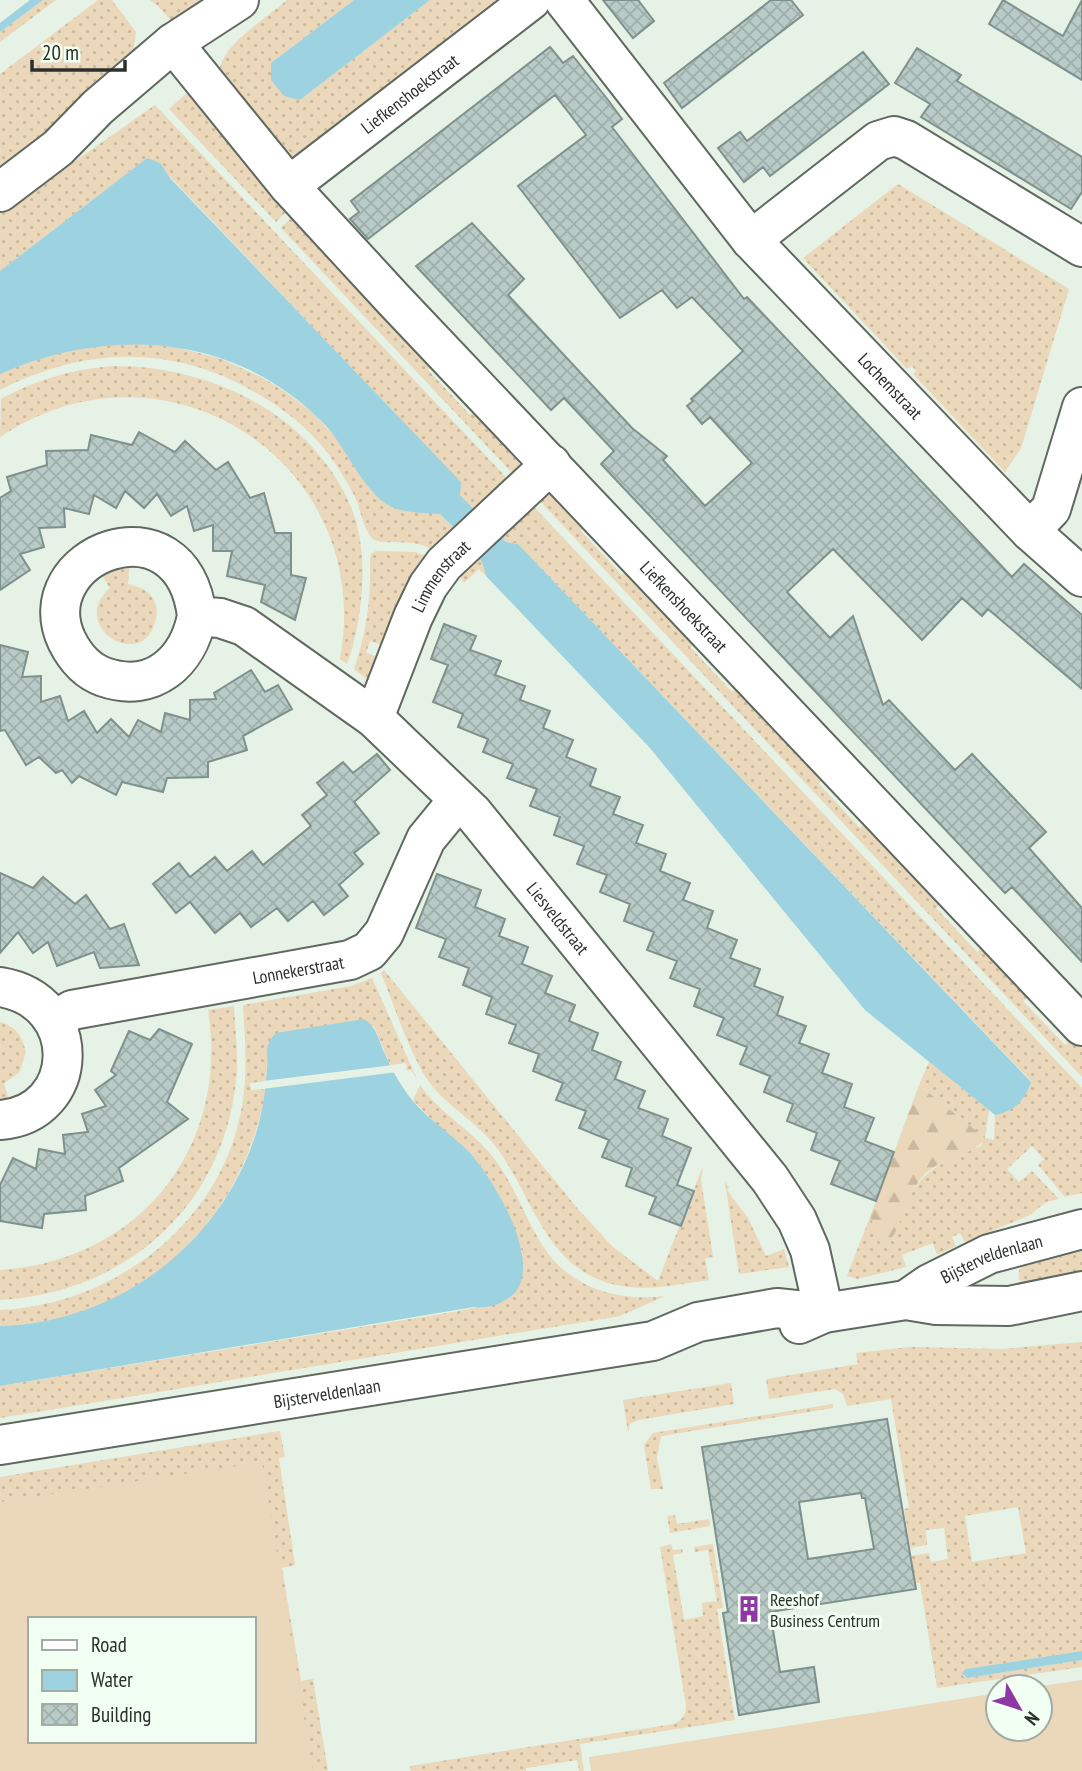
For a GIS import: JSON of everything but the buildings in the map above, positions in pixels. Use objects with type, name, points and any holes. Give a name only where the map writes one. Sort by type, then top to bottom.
[{"type":"street","points":[[0,192],[58,148],[110,122],[239,0]]},
{"type":"street","points":[[181,53],[267,0]]},
{"type":"street","name":"Liefkenshoekstraat","points":[[289,186],[531,0]]},
{"type":"street","name":"Lochemstraat","points":[[564,0],[751,240],[1030,531],[1082,577]]},
{"type":"street","name":"Liefkenshoekstraat","points":[[181,53],[289,186],[394,300],[1082,1026]]},
{"type":"street","points":[[751,240],[878,141],[894,136],[906,140],[1082,247]]},
{"type":"street","points":[[1030,531],[1051,509],[1082,407]]},
{"type":"street","name":"Limmenstraat","points":[[374,719],[413,617],[428,586],[453,556],[551,464]]},
{"type":"street","name":"Liesveldstraat","points":[[197,616],[220,618],[244,626],[374,719],[473,813],[743,1144],[783,1197],[810,1250],[824,1313]]},
{"type":"street","name":"Lonnekerstraat","points":[[55,1021],[72,1010],[350,960],[369,951],[384,933],[426,839],[458,800]]},
{"type":"street","points":[[0,987],[30,996],[44,1007],[55,1021],[63,1055],[60,1073],[53,1089],[42,1103],[27,1114],[10,1120],[0,1120]]},
{"type":"street","name":"Bijsterveldenlaan","points":[[906,1300],[929,1284],[989,1254],[1082,1229]]},
{"type":"street","name":"Bijsterveldenlaan","points":[[0,1445],[653,1341],[698,1322],[777,1308],[824,1313],[906,1300],[936,1305],[1009,1306],[1082,1291]]},
{"type":"green space","points":[[43,0],[56,0],[0,42],[0,32]]},
{"type":"green space","points":[[98,0],[112,0],[136,32],[134,46],[141,54],[0,172],[0,74]]},
{"type":"green space","points":[[150,0],[212,0],[177,27]]},
{"type":"green space","points":[[287,0],[354,0],[271,63],[279,87],[300,100],[430,0],[507,0],[297,157],[285,156],[220,70],[237,41]]},
{"type":"green space","points":[[187,93],[194,95],[291,207],[276,222],[169,109]]},
{"type":"green space","points":[[155,105],[1082,1088],[1082,1193],[1065,1197],[1038,1165],[1044,1159],[1032,1146],[1007,1169],[1019,1182],[1032,1171],[1059,1199],[1046,1202],[1030,1215],[965,1242],[960,1233],[952,1237],[956,1246],[937,1255],[933,1243],[902,1255],[906,1267],[857,1279],[847,1276],[870,1217],[885,1245],[895,1232],[912,1193],[927,1174],[981,1146],[984,1138],[919,1085],[929,1062],[989,1110],[985,1138],[994,1140],[995,1115],[1018,1104],[1031,1081],[518,544],[506,542],[460,495],[460,482],[161,167],[147,158],[0,271],[0,214]]},
{"type":"green space","points":[[898,184],[1069,289],[1021,448],[1005,472],[913,374],[916,371],[912,366],[907,369],[803,258]]},
{"type":"green space","points":[[294,215],[434,363],[428,370],[470,415],[477,409],[512,446],[509,450],[520,464],[520,470],[515,476],[281,228]]},
{"type":"green space","points":[[130,343],[175,347],[219,358],[284,391],[312,412],[336,438],[372,492],[394,508],[440,514],[485,562],[486,576],[479,569],[464,583],[450,562],[429,548],[413,543],[374,540],[367,531],[349,485],[320,443],[277,406],[227,378],[195,366],[162,359],[130,357],[64,365],[32,375],[0,390],[0,374],[32,361],[96,346]]},
{"type":"green space","points":[[114,366],[150,368],[186,375],[221,386],[254,402],[284,422],[311,446],[334,474],[351,507],[361,544],[360,607],[347,664],[340,659],[342,588],[325,526],[292,473],[245,432],[190,407],[128,397],[63,407],[0,437],[1,399],[56,376]]},
{"type":"green space","points":[[551,491],[586,525],[581,531],[622,575],[628,570],[696,642],[690,647],[732,692],[738,687],[824,778],[819,784],[860,828],[866,823],[941,902],[936,908],[977,952],[986,944],[1029,995],[1023,1001],[1065,1045],[1071,1040],[1082,1048],[1082,1077],[538,499]]},
{"type":"green space","points":[[376,551],[416,552],[430,558],[385,646],[370,641],[366,653],[380,658],[371,682],[354,669],[367,615],[371,554]]},
{"type":"green space","points":[[130,560],[128,584],[149,594],[157,611],[153,628],[144,640],[133,644],[121,643],[109,637],[101,627],[97,615],[99,602],[110,588],[98,569]]},
{"type":"green space","points":[[384,970],[577,1208],[613,1247],[658,1281],[703,1166],[701,1180],[713,1257],[705,1258],[709,1280],[663,1287],[633,1287],[604,1281],[573,1264],[547,1234],[496,1147],[441,1096],[425,1076],[401,1025],[381,973]]},
{"type":"green space","points":[[372,978],[417,1079],[411,1070],[407,1071],[406,1063],[390,1065],[374,1026],[268,1043],[266,1081],[250,1083],[251,1090],[266,1089],[254,1137],[234,1182],[208,1222],[176,1256],[139,1285],[97,1306],[50,1320],[0,1326],[0,1310],[43,1305],[84,1292],[122,1274],[157,1250],[187,1220],[212,1186],[231,1148],[242,1106],[245,1068],[243,1005],[351,986]]},
{"type":"green space","points":[[234,1006],[237,1072],[227,1126],[211,1167],[189,1204],[160,1235],[126,1261],[88,1281],[45,1294],[0,1300],[0,1270],[50,1262],[94,1245],[133,1220],[164,1188],[189,1151],[204,1108],[211,1060],[208,1010]]},
{"type":"green space","points":[[0,1022],[18,1032],[26,1052],[19,1073],[4,1083],[10,1105],[0,1106]]},
{"type":"green space","points":[[420,1085],[436,1104],[475,1137],[492,1156],[507,1177],[543,1246],[567,1272],[581,1282],[613,1294],[630,1297],[665,1296],[620,1316],[0,1418],[0,1386],[459,1311],[505,1301],[517,1290],[522,1251],[498,1193],[480,1165],[413,1100]]},
{"type":"green space","points":[[919,1085],[985,1138],[974,1149],[925,1174],[913,1191],[896,1230],[885,1246],[870,1217]]},
{"type":"green space","points":[[725,1182],[729,1187],[727,1190],[748,1218],[766,1256],[784,1249],[789,1267],[739,1274]]},
{"type":"green space","points":[[1082,1236],[1082,1288],[1035,1287],[1019,1280],[1019,1270],[1029,1261]]},
{"type":"green space","points":[[1082,1342],[1082,1651],[966,1669],[963,1676],[967,1678],[984,1675],[984,1681],[937,1688],[920,1583],[915,1583],[911,1556],[929,1553],[931,1562],[948,1559],[944,1528],[926,1530],[927,1545],[910,1548],[904,1509],[909,1508],[891,1399],[847,1406],[843,1394],[835,1389],[769,1399],[766,1379],[858,1364],[856,1353],[910,1347],[1003,1349]],"holes":[[[1018,1507],[1026,1553],[972,1562],[965,1516]]]},
{"type":"green space","points":[[731,1383],[734,1404],[638,1420],[630,1424],[628,1433],[623,1400]]},
{"type":"green space","points":[[833,1404],[833,1408],[661,1436],[657,1458],[663,1489],[651,1489],[644,1445],[653,1433]]},
{"type":"green space","points":[[280,1431],[285,1457],[279,1458],[295,1565],[282,1568],[301,1681],[313,1679],[328,1771],[0,1771],[0,1477]]},
{"type":"green space","points":[[262,1462],[313,1771],[0,1771],[0,1502]]},
{"type":"green space","points":[[675,1515],[677,1524],[709,1519],[710,1526],[670,1533],[667,1516]]},
{"type":"green space","points":[[671,1544],[673,1550],[682,1549],[683,1553],[673,1555],[684,1620],[703,1616],[702,1603],[717,1601],[708,1550],[695,1552],[694,1547],[713,1544],[723,1608],[717,1609],[735,1720],[580,1744],[584,1771],[579,1771],[577,1760],[526,1768],[526,1771],[411,1771],[410,1766],[673,1724],[681,1719],[686,1706],[660,1547]]},
{"type":"green space","points":[[1082,1660],[1082,1667],[1041,1673],[999,1673]]},
{"type":"green space","points":[[1082,1680],[1082,1771],[591,1771],[589,1757],[984,1695],[984,1743],[1054,1743],[1054,1684]]},
{"type":"water","points":[[30,0],[43,0],[0,32],[0,23]]},
{"type":"water","points":[[354,0],[430,0],[300,100],[284,96],[271,80],[271,63]]},
{"type":"water","points":[[147,158],[160,163],[171,179],[461,482],[460,495],[506,542],[518,544],[1031,1082],[1018,1104],[995,1115],[865,1010],[649,747],[486,576],[480,558],[468,542],[440,514],[418,513],[386,504],[367,485],[326,426],[292,395],[254,372],[214,356],[172,347],[129,345],[86,349],[42,358],[0,374],[0,271]]},
{"type":"water","points":[[364,1019],[375,1030],[400,1084],[412,1100],[468,1151],[500,1197],[518,1238],[522,1257],[522,1275],[513,1295],[503,1302],[486,1307],[0,1386],[0,1326],[44,1321],[85,1310],[124,1292],[160,1269],[192,1241],[219,1208],[241,1171],[257,1130],[265,1091],[267,1048],[276,1033]]},
{"type":"water","points":[[1082,1651],[1082,1660],[984,1673],[984,1675],[967,1678],[962,1673],[966,1669]]},
{"type":"pier","points":[[393,1065],[397,1072],[262,1089],[263,1081]]},
{"type":"place","name":"Reeshof Business Centrum","points":[[749,1609]]}]
